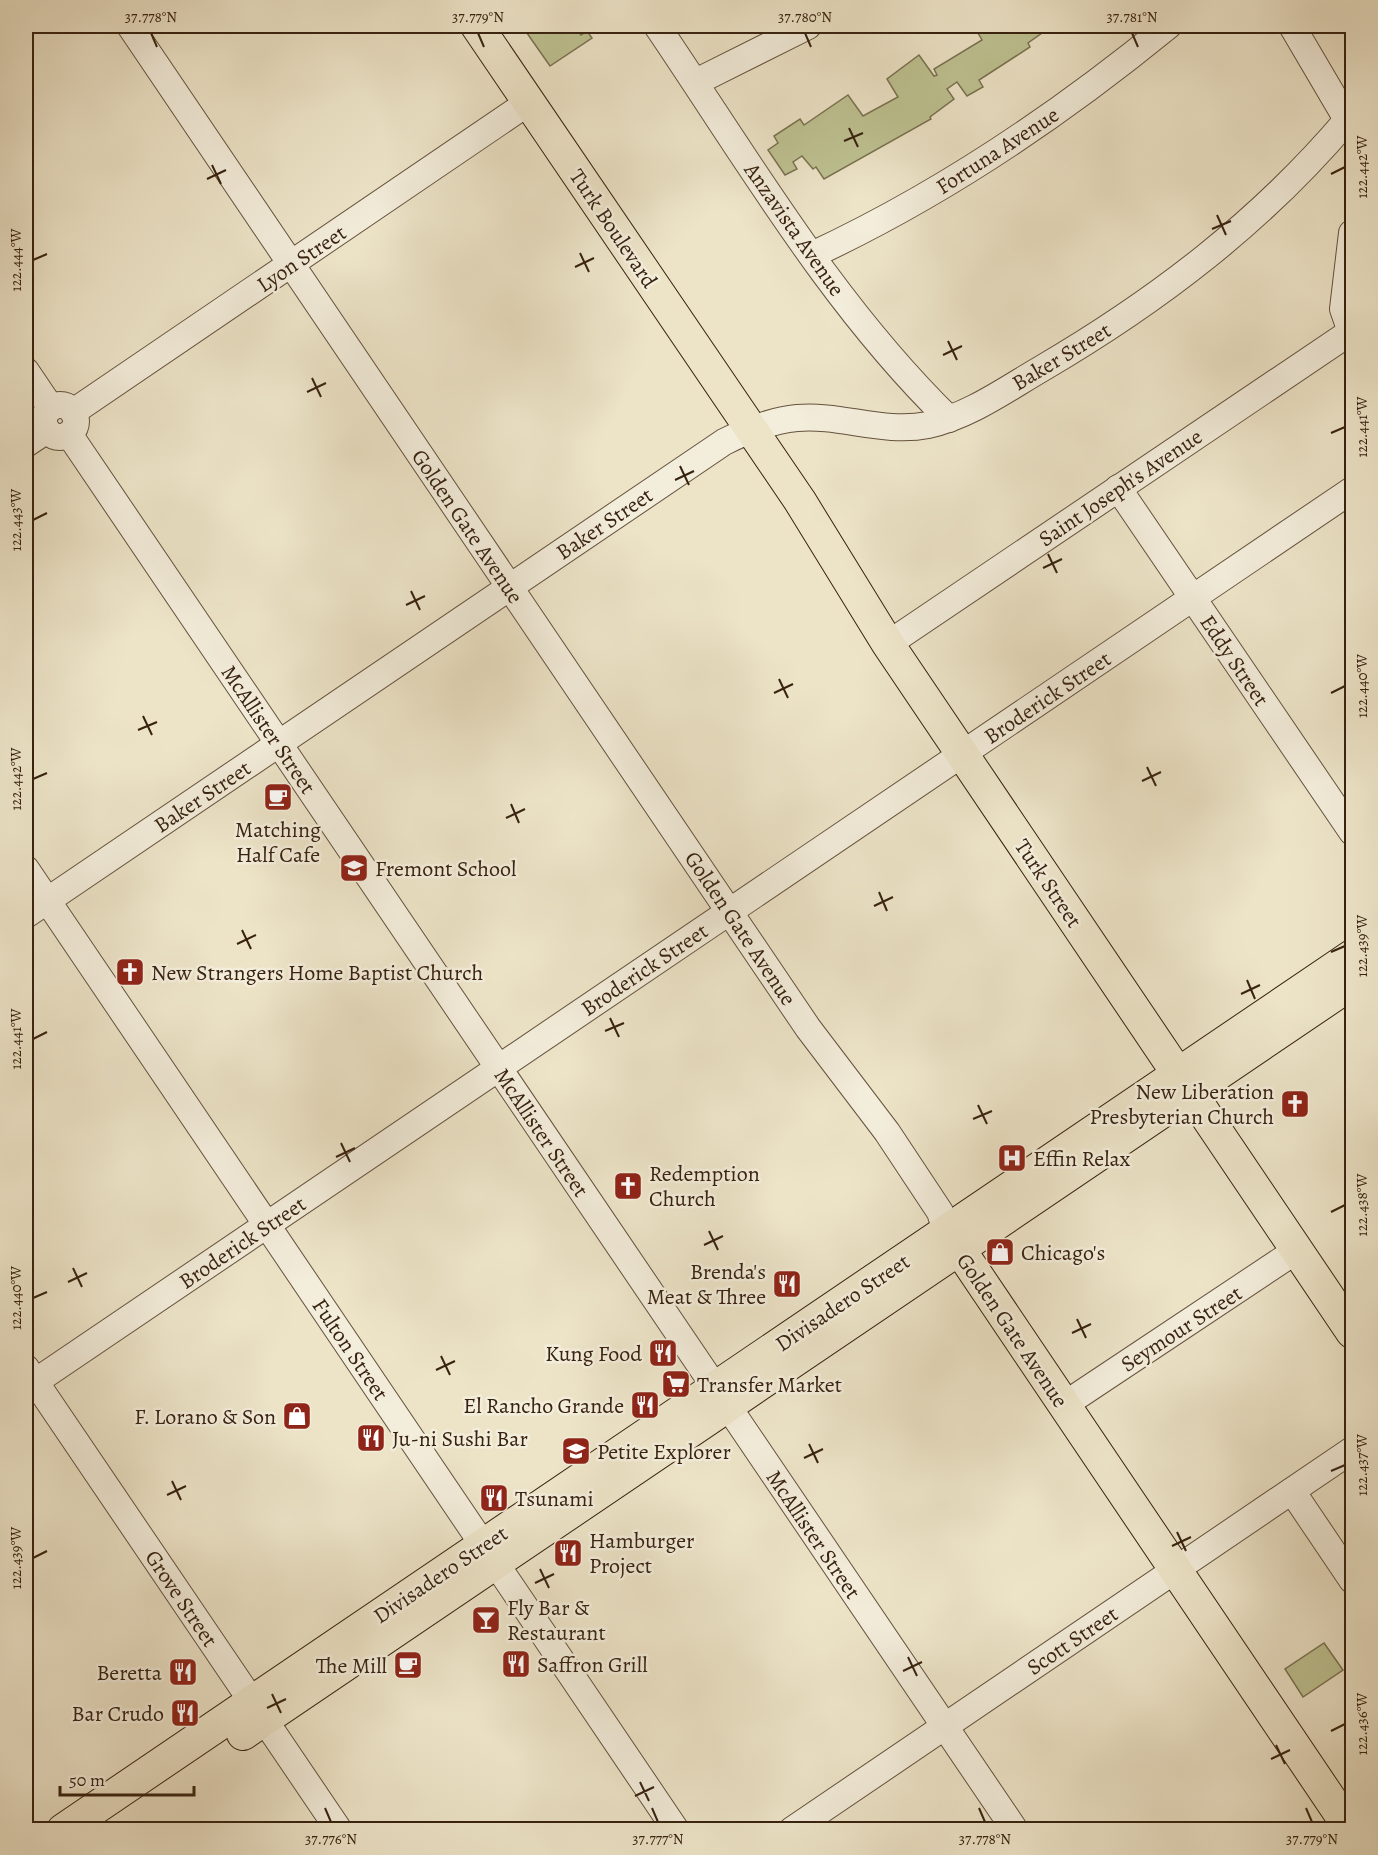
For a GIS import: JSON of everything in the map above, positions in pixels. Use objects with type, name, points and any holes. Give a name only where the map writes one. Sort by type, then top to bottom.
[{"type":"main road","name":"Turk Boulevard","points":[[477,26],[752,430]]},
{"type":"main road","name":"Turk Street","points":[[752,430],[837,558],[888,644],[1353,1332]]},
{"type":"main road","name":"Divisadero Street","points":[[63,1830],[258,1711],[1184,1084],[1353,956]]},
{"type":"main road","name":"Divisadero Street","points":[[1184,1084],[1353,983]]},
{"type":"main road","name":"Golden Gate Avenue","points":[[953,1240],[1351,1830]]},
{"type":"main road","name":"Divisadero Street","points":[[102,1830],[258,1711]]},
{"type":"street","name":"Golden Gate Avenue","points":[[130,26],[808,1028],[887,1132],[940,1212],[953,1240]]},
{"type":"street","name":"Anzavista Avenue","points":[[657,26],[812,255],[869,333],[908,378],[949,419]]},
{"type":"street","points":[[696,82],[808,26]]},
{"type":"street","name":"Fortuna Avenue","points":[[812,255],[915,203],[977,166],[1096,83],[1168,26]]},
{"type":"street","points":[[1292,26],[1350,123]]},
{"type":"street","name":"Lyon Street","points":[[26,444],[529,102]]},
{"type":"street","name":"Baker Street","points":[[26,915],[724,442],[752,430],[798,418],[900,427],[923,426],[949,419],[1069,352],[1203,262],[1288,186],[1350,123]]},
{"type":"street","points":[[1352,333],[1345,320],[1343,296],[1353,233]]},
{"type":"street","name":"Saint Joseph's Avenue","points":[[888,644],[1352,333]]},
{"type":"street","name":"McAllister Street","points":[[26,371],[1015,1830]]},
{"type":"street","name":"Eddy Street","points":[[1118,488],[1353,832]]},
{"type":"street","name":"Broderick Street","points":[[29,1379],[499,1068],[1353,490]]},
{"type":"street","name":"Fulton Street","points":[[26,869],[676,1830]]},
{"type":"street","name":"Seymour Street","points":[[1064,1405],[1297,1250]]},
{"type":"street","name":"Grove Street","points":[[29,1379],[339,1830]]},
{"type":"street","name":"Scott Street","points":[[792,1830],[1353,1450]]},
{"type":"street","points":[[1292,1491],[1353,1580]]},
{"type":"green space","points":[[522,26],[574,26],[581,35],[587,31],[592,38],[550,66]]},
{"type":"green space","points":[[974,26],[1052,26],[1028,43],[1030,47],[979,80],[983,87],[967,96],[957,82],[947,89],[954,99],[930,117],[931,119],[824,179],[816,167],[813,169],[802,156],[793,162],[797,169],[785,175],[768,150],[778,143],[774,136],[800,119],[804,125],[848,95],[863,116],[898,97],[887,79],[919,55],[934,76],[937,75],[934,69],[982,40]]},
{"type":"green space","points":[[1324,1643],[1343,1670],[1303,1697],[1285,1669]]},
{"type":"place","name":"Matching Half Cafe","points":[[278,797]]},
{"type":"place","name":"Fremont School","points":[[354,868]]},
{"type":"place","name":"New Strangers Home Baptist Church","points":[[130,972]]},
{"type":"place","name":"New Liberation Presbyterian Church","points":[[1295,1104]]},
{"type":"place","name":"Effin Relax","points":[[1012,1158]]},
{"type":"place","name":"Redemption Church","points":[[628,1186]]},
{"type":"place","name":"Chicago's","points":[[1000,1252]]},
{"type":"place","name":"Brenda's Meat & Three","points":[[787,1284]]},
{"type":"place","name":"Kung Food","points":[[663,1353]]},
{"type":"place","name":"Transfer Market","points":[[676,1384]]},
{"type":"place","name":"El Rancho Grande","points":[[645,1405]]},
{"type":"place","name":"F. Lorano & Son","points":[[297,1416]]},
{"type":"place","name":"Ju-ni Sushi Bar","points":[[371,1438]]},
{"type":"place","name":"Petite Explorer","points":[[576,1451]]},
{"type":"place","name":"Tsunami","points":[[494,1498]]},
{"type":"place","name":"Hamburger Project","points":[[568,1553]]},
{"type":"place","name":"Fly Bar & Restaurant","points":[[486,1620]]},
{"type":"place","name":"Saffron Grill","points":[[516,1664]]},
{"type":"place","name":"The Mill","points":[[408,1665]]},
{"type":"place","name":"Beretta","points":[[183,1672]]},
{"type":"place","name":"Bar Crudo","points":[[185,1713]]}]
